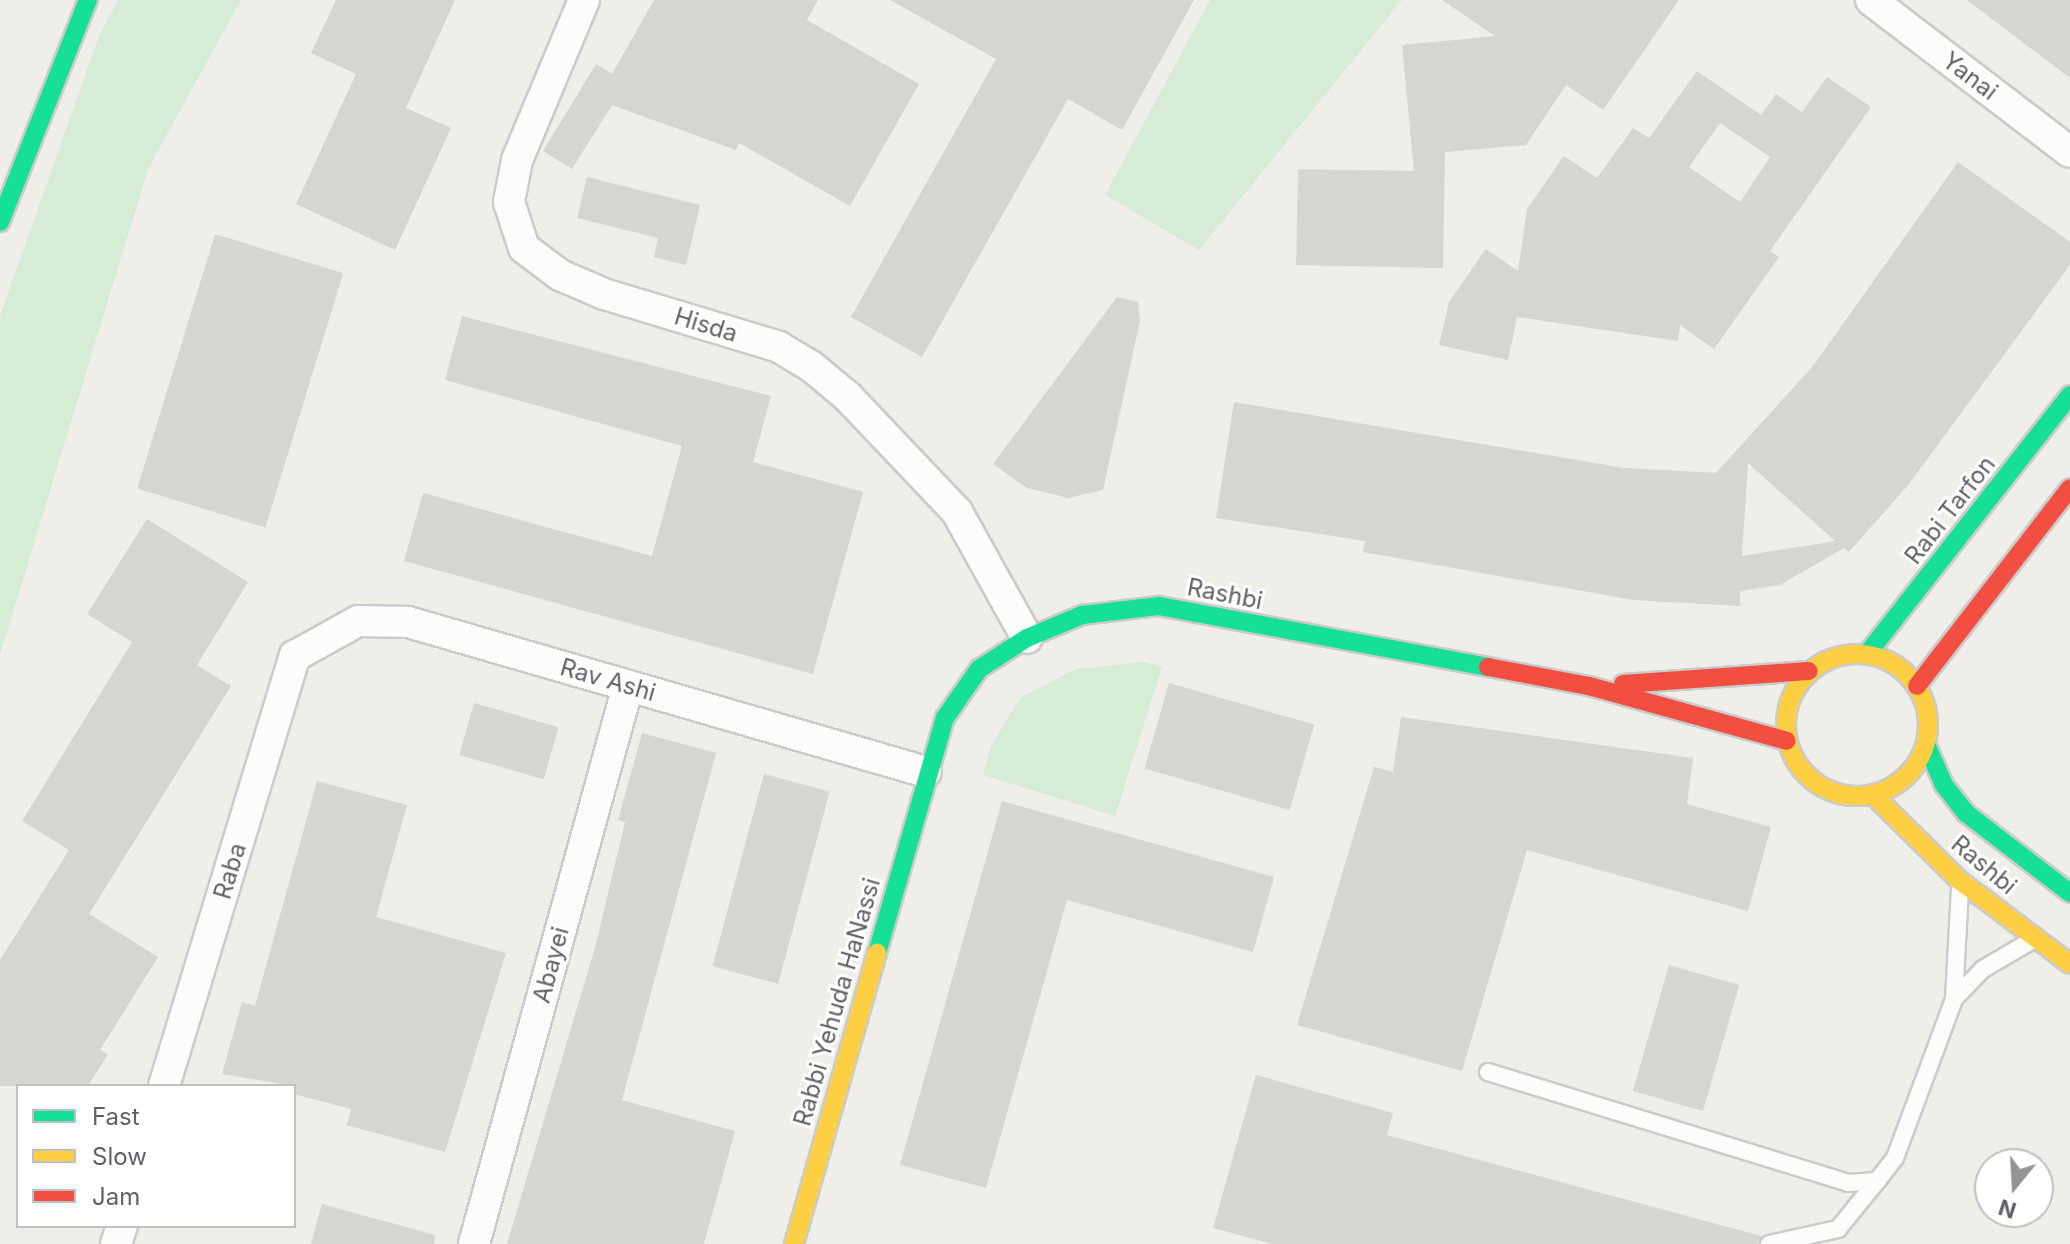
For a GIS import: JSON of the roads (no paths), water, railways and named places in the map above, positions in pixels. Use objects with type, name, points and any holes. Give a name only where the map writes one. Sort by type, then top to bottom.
[{"type":"street","points":[[0,222],[88,0]]},
{"type":"street","name":"Hisda","points":[[584,0],[517,160],[509,202],[524,248],[560,275],[604,294],[779,347],[811,366],[848,397],[957,512],[1027,638]]},
{"type":"street","name":"Yanai","points":[[1871,0],[2070,152]]},
{"type":"street","name":"Rabi Tarfon","points":[[1867,654],[2070,395]]},
{"type":"street","points":[[1917,686],[2070,488]]},
{"type":"street","name":"Rashbi","points":[[926,772],[945,718],[979,669],[1027,638],[1082,615],[1159,606],[1589,686],[1787,741]]},
{"type":"street","name":"Rav Ashi","points":[[295,656],[358,621],[408,622],[926,772]]},
{"type":"street","points":[[1867,654],[1895,665],[1917,686],[1929,724],[1926,744],[1908,775],[1873,795],[1829,791],[1810,779],[1787,741],[1788,703],[1809,671],[1836,657],[1867,654]]},
{"type":"street","name":"Raba","points":[[165,1084],[295,656]]},
{"type":"street","name":"Rashbi","points":[[1589,686],[1809,671]]},
{"type":"street","name":"Abayei","points":[[474,1244],[628,686]]},
{"type":"street","name":"Rashbi","points":[[1926,744],[1944,785],[1966,813],[2070,893]]},
{"type":"street","name":"Rabbi Yehuda HaNassi","points":[[794,1244],[926,772]]},
{"type":"street","name":"Rashbi","points":[[1873,795],[1959,880],[2070,964]]},
{"type":"lane","points":[[1769,1244],[1838,1229],[1895,1158],[1954,999],[1959,880]]},
{"type":"lane","points":[[1954,999],[1983,969],[2037,938]]},
{"type":"lane","points":[[1488,1072],[1848,1183],[1877,1181]]}]
